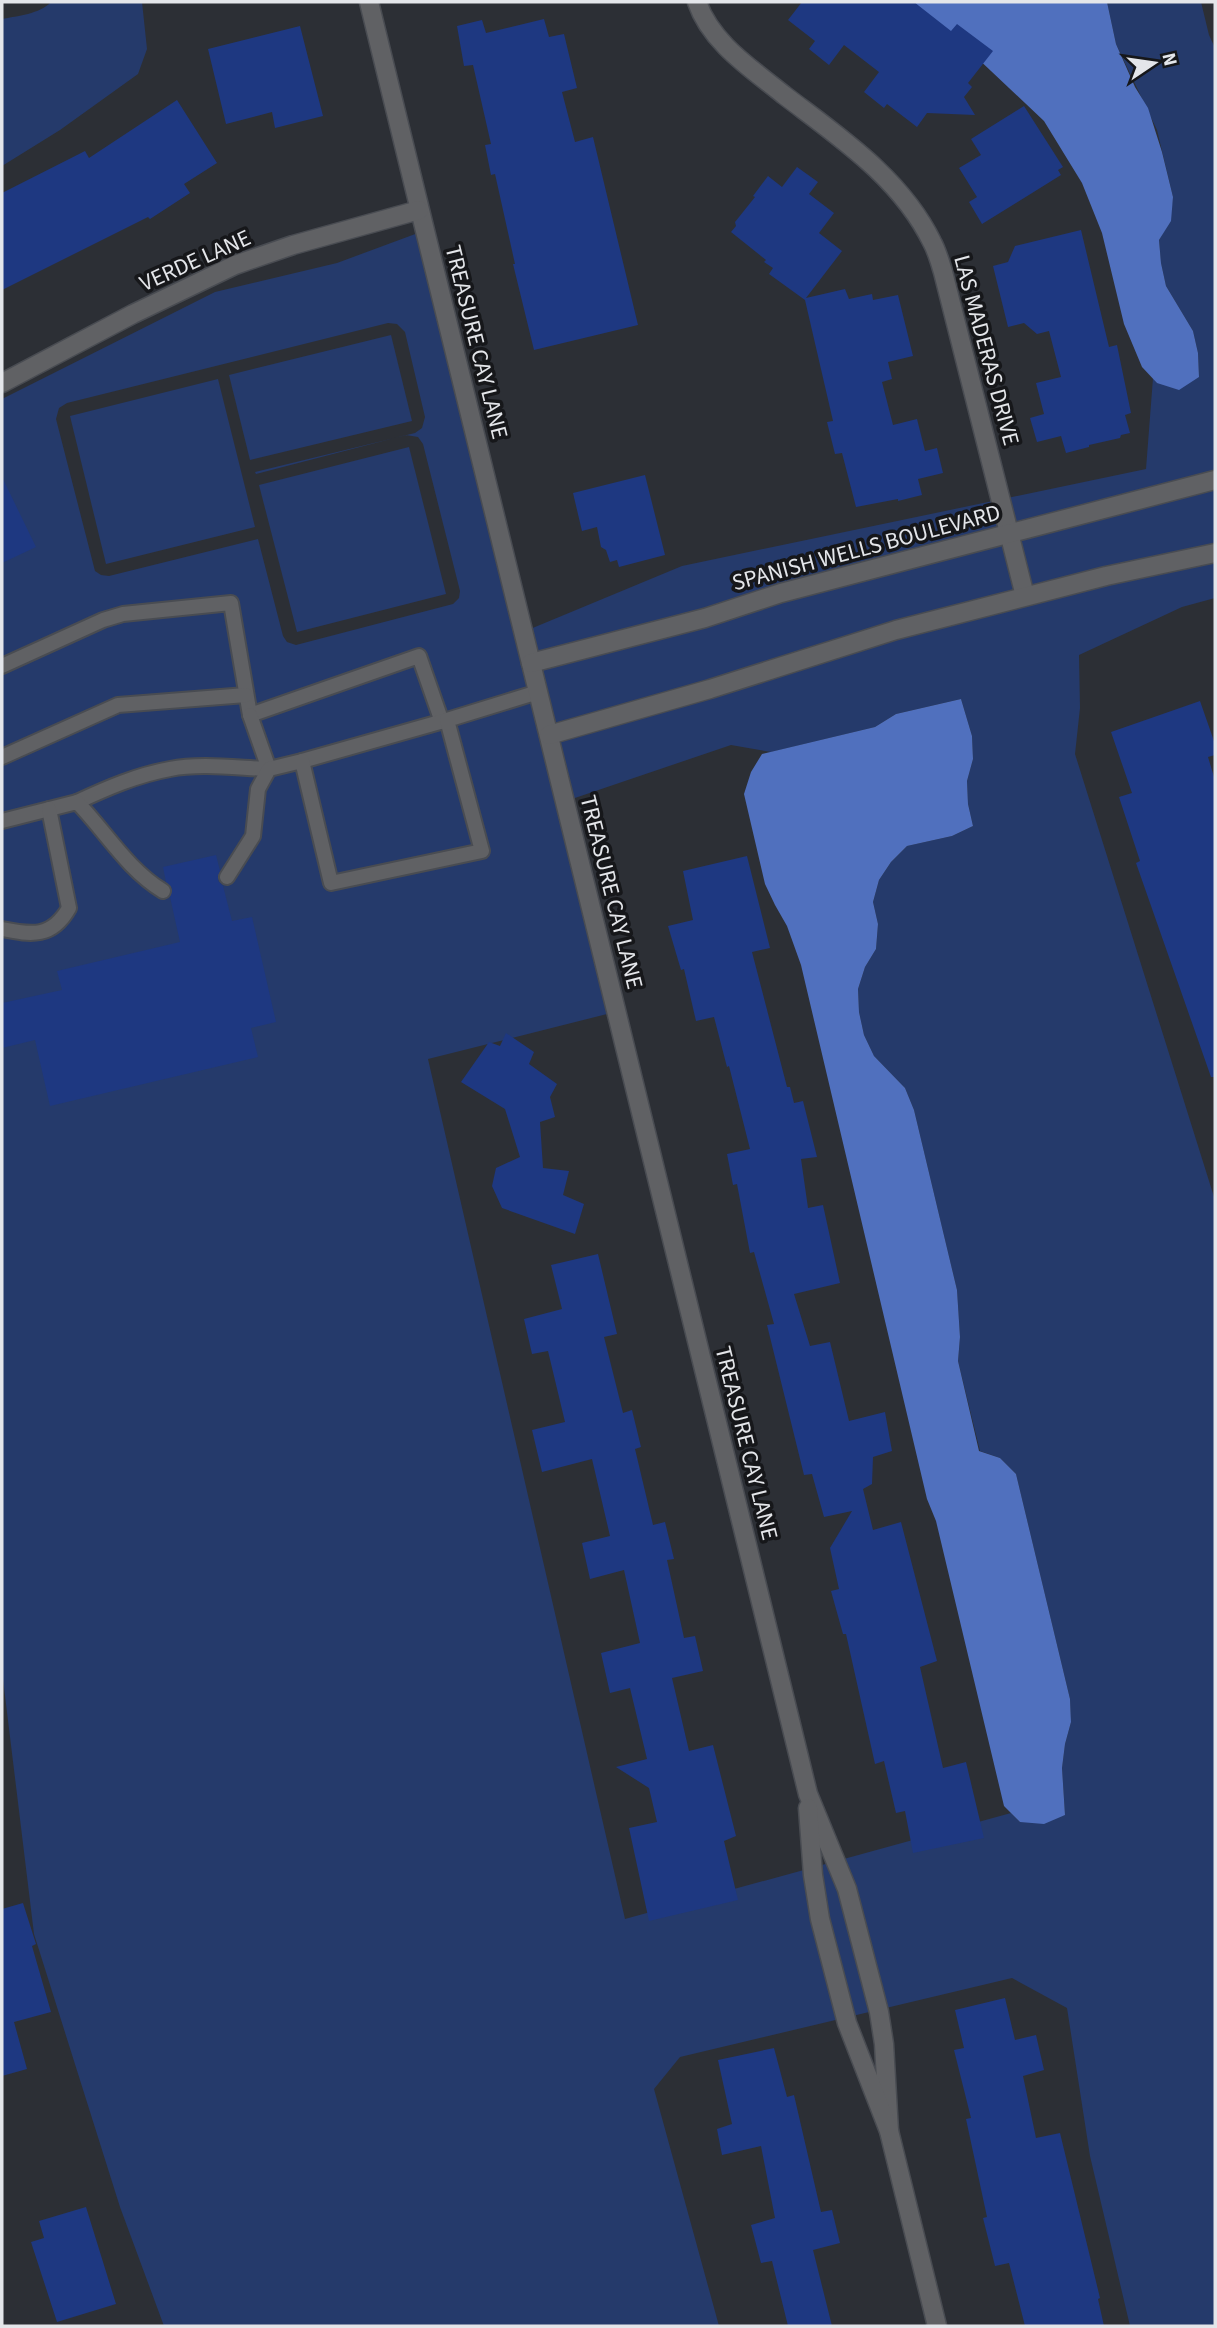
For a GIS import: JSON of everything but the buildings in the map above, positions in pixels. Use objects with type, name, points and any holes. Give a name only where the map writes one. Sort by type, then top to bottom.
[{"type":"street","name":"TREASURE CAY LANE","points":[[369,2],[808,1794],[847,1889],[879,2012],[884,2044],[889,2131]]},
{"type":"street","name":"LAS MADERAS DRIVE","points":[[697,2],[701,12],[730,50],[849,145],[894,186],[932,242],[943,272],[1025,596]]},
{"type":"street","name":"VERDE LANE","points":[[2,383],[133,314],[234,265],[293,245],[419,210]]},
{"type":"street","name":"SPANISH WELLS BOULEVARD","points":[[531,663],[705,618],[781,593],[1215,480]]},
{"type":"street","points":[[549,735],[710,689],[896,630],[1106,576],[1215,553]]},
{"type":"street","name":"TREASURE CAY LANE","points":[[808,1794],[813,1875],[820,1919],[847,2023],[889,2131],[937,2326]]},
{"type":"lane","points":[[2,666],[103,620],[123,614],[231,603],[250,715],[269,769],[258,789],[253,836],[227,877]]},
{"type":"lane","points":[[250,715],[419,656],[444,721],[482,851],[331,883],[302,761]]},
{"type":"lane","points":[[2,821],[78,802],[120,783],[172,768],[269,769],[538,692]]},
{"type":"lane","points":[[2,757],[118,705],[246,695]]},
{"type":"lane","points":[[78,802],[100,825],[118,852],[163,891]]},
{"type":"lane","points":[[2,929],[23,933],[47,932],[63,918],[69,908],[49,809]]},
{"type":"shaded area","points":[[51,2],[142,2],[147,49],[138,74],[60,130],[2,166],[2,19],[35,12]]},
{"type":"shaded area","points":[[914,2],[1107,2],[1116,44],[1135,87],[1148,108],[1162,152],[1173,197],[1171,221],[1159,240],[1161,263],[1166,286],[1193,331],[1198,353],[1199,377],[1179,390],[1157,383],[1142,367],[1124,324],[1102,233],[1082,183],[1044,121],[973,54],[954,43]]},
{"type":"shaded area","points":[[1107,2],[1201,2],[1215,48],[1215,598],[1182,607],[1079,655],[1080,708],[1075,754],[1215,1200],[1215,2326],[1130,2326],[1090,2156],[1067,2008],[1012,1978],[680,2057],[654,2089],[719,2326],[164,2326],[120,2207],[34,1934],[2,1671],[2,399],[215,292],[337,263],[418,233],[523,632],[682,566],[1146,469],[1153,378],[1157,383],[1199,377],[1198,353],[1193,331],[1166,286],[1161,263],[1159,240],[1170,221],[1173,197],[1157,130],[1116,44]],"holes":[[[388,323],[397,324],[405,332],[425,417],[422,428],[406,435],[418,437],[423,444],[460,591],[459,598],[453,604],[296,645],[287,642],[283,636],[258,539],[109,576],[95,571],[56,419],[59,408],[67,403]],[[961,699],[972,736],[973,759],[967,781],[973,826],[952,836],[907,846],[891,862],[879,880],[873,902],[878,924],[876,949],[865,967],[858,989],[859,1012],[864,1035],[874,1056],[905,1088],[914,1110],[957,1290],[960,1337],[958,1361],[980,1451],[1000,1458],[1016,1474],[1070,1699],[1071,1722],[1062,1768],[1065,1815],[1020,1822],[1011,1813],[625,1919],[428,1059],[619,1011],[569,800],[731,745],[771,752],[875,727],[896,714]]]},
{"type":"shaded area","points":[[391,335],[412,421],[250,460],[229,375]]},
{"type":"shaded area","points":[[218,379],[255,527],[106,564],[70,416]]},
{"type":"shaded area","points":[[394,438],[256,474],[255,472]]},
{"type":"shaded area","points":[[409,447],[446,594],[297,632],[259,485]]},
{"type":"shaded area","points":[[961,699],[972,736],[973,759],[967,781],[973,826],[952,836],[907,846],[891,862],[879,880],[873,902],[878,924],[876,949],[865,967],[858,989],[859,1012],[864,1035],[874,1056],[905,1088],[914,1110],[957,1290],[960,1337],[958,1361],[979,1451],[1000,1458],[1016,1474],[1070,1699],[1071,1722],[1062,1768],[1065,1815],[1044,1824],[1020,1822],[1004,1806],[936,1521],[927,1499],[801,965],[787,926],[765,884],[744,794],[751,772],[762,754],[875,727],[896,714]]}]
